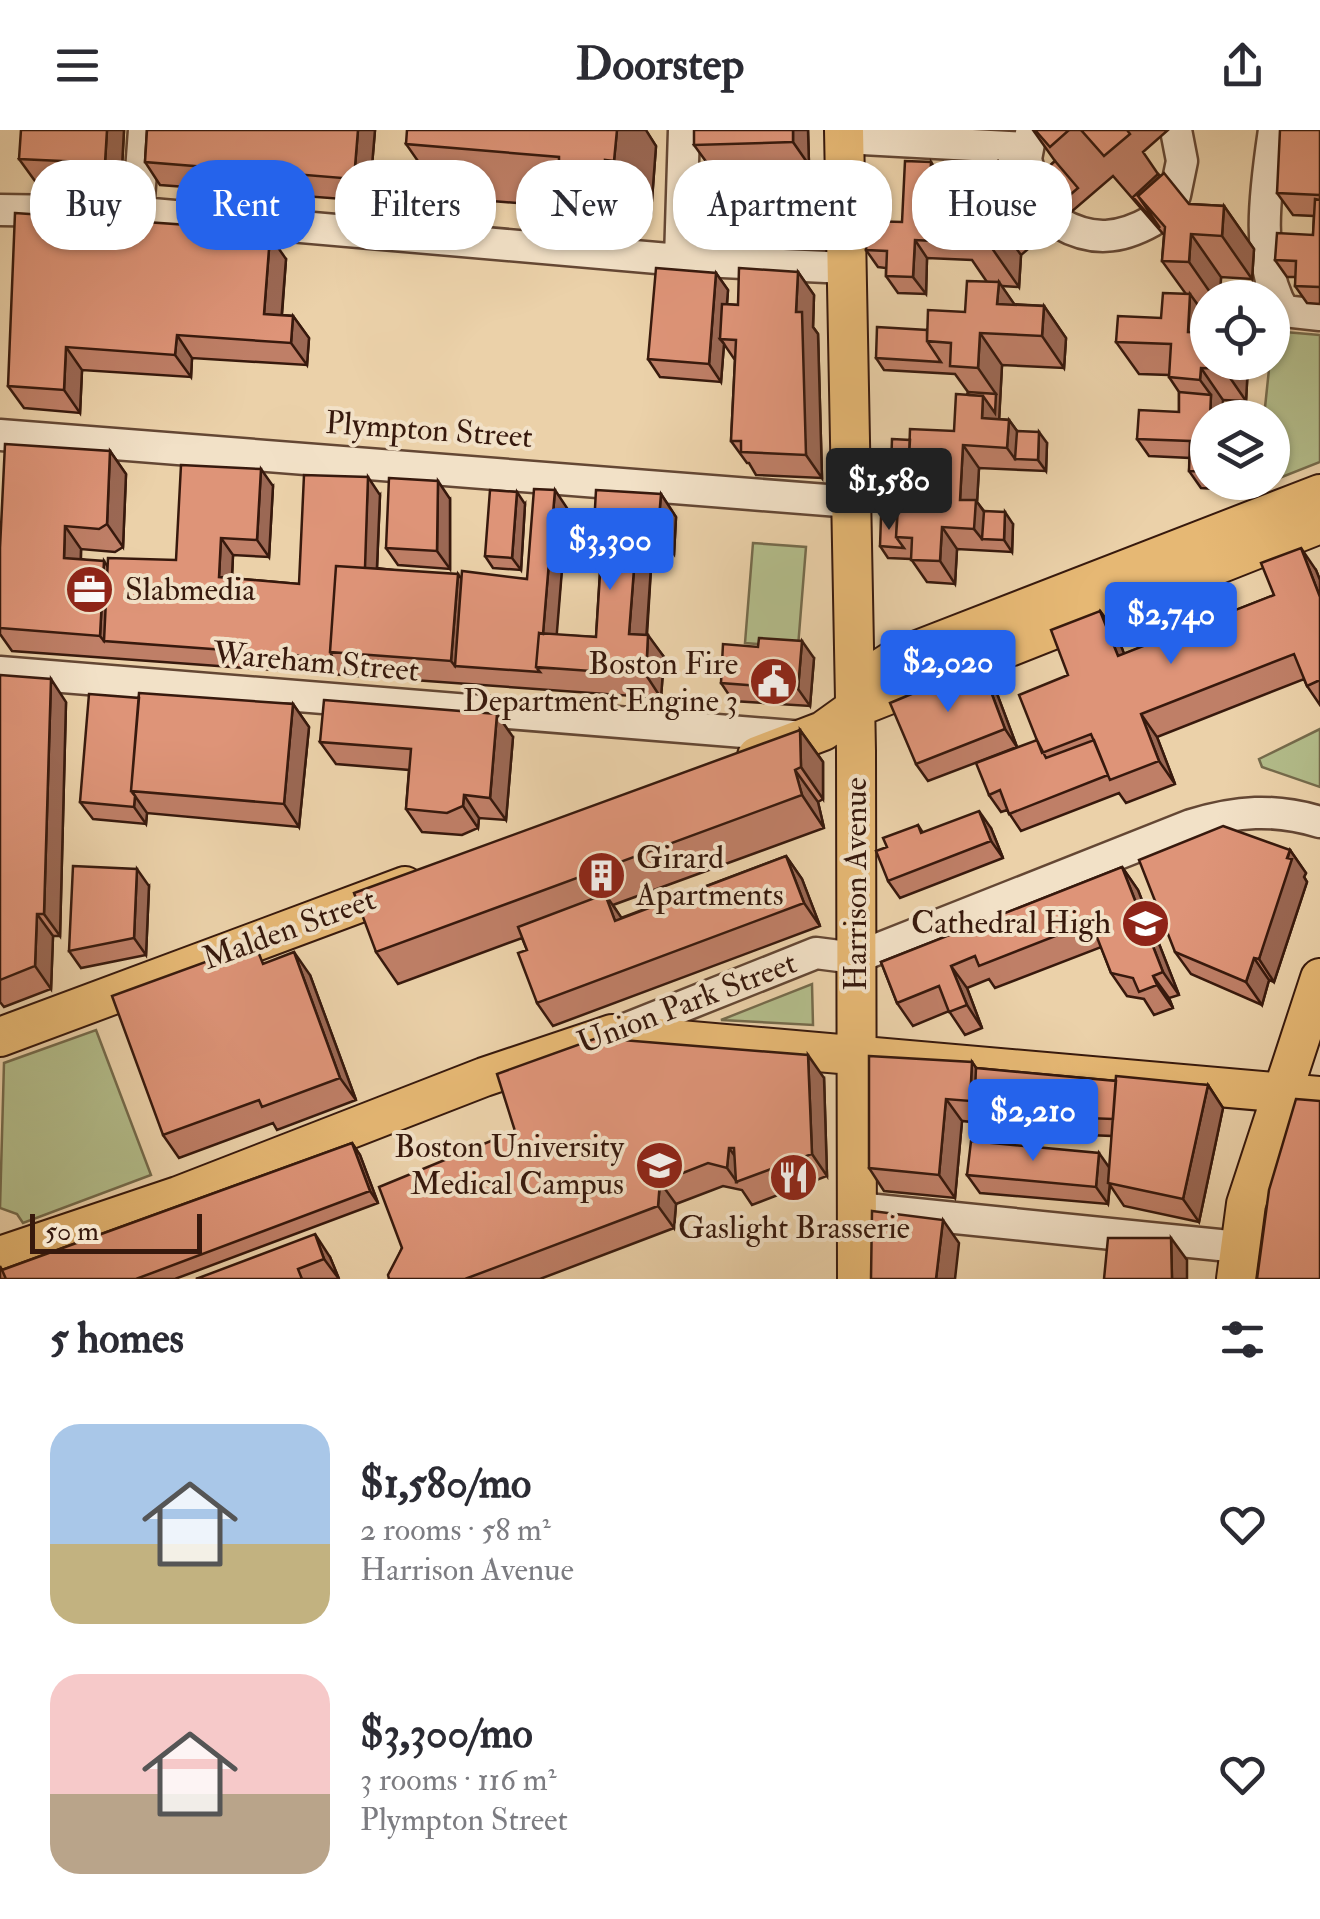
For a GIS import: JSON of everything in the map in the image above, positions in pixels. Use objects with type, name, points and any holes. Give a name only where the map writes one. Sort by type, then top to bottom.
[{"type":"main road","name":"Harrison Avenue","points":[[844,134],[856,708],[858,1279]]},
{"type":"main road","points":[[856,708],[877,671],[897,658],[1320,494]]},
{"type":"main road","points":[[715,771],[834,725],[856,708],[1320,524]]},
{"type":"main road","name":"Malden Street","points":[[0,1037],[445,872]]},
{"type":"main road","points":[[1238,1263],[1246,1204],[1320,978]]},
{"type":"main road","points":[[612,1034],[1320,1096]]},
{"type":"main road","name":"Union Park Street","points":[[0,1256],[178,1196],[484,1077],[612,1034]]},
{"type":"street","points":[[142,160],[144,130]]},
{"type":"street","points":[[680,260],[684,130]]},
{"type":"street","points":[[1175,195],[1182,160],[1176,130]]},
{"type":"street","points":[[1274,130],[1266,183],[1269,288],[1284,311],[1320,315]]},
{"type":"street","points":[[844,134],[1030,139]]},
{"type":"street","points":[[0,210],[30,211]]},
{"type":"street","points":[[156,215],[680,260],[847,268]]},
{"type":"street","points":[[1072,228],[1097,237],[1132,232],[1152,221]]},
{"type":"street","name":"Plympton Street","points":[[0,435],[852,502]]},
{"type":"street","name":"Wareham Street","points":[[0,672],[807,737]]},
{"type":"street","name":"Union Park Street","points":[[612,1034],[816,952],[855,958],[1191,825],[1237,811],[1263,810],[1320,822]]},
{"type":"street","points":[[857,1208],[1238,1263]]},
{"type":"green space","points":[[1290,332],[1320,335],[1320,462],[1290,474],[1290,400],[1266,400],[1268,380],[1290,380]]},
{"type":"green space","points":[[753,543],[806,547],[798,647],[745,643]]},
{"type":"green space","points":[[1320,729],[1320,787],[1262,767],[1259,759]]},
{"type":"green space","points":[[812,984],[813,1025],[721,1020]]},
{"type":"green space","points":[[96,1030],[151,1175],[23,1223],[17,1214],[0,1208],[4,1063]]},
{"type":"building","points":[[21,130],[107,130],[105,160],[19,159]]},
{"type":"building","points":[[147,130],[358,130],[356,160],[335,160],[335,177],[315,176],[315,160],[176,160],[176,165],[145,160]]},
{"type":"building","points":[[407,130],[617,130],[614,160],[559,160],[406,144]]},
{"type":"building","points":[[694,130],[793,130],[793,142],[694,145]]},
{"type":"building","points":[[1035,130],[1069,130],[1050,147]]},
{"type":"building","points":[[1081,130],[1127,130],[1130,134],[1104,156]]},
{"type":"building","points":[[1280,130],[1320,130],[1320,195],[1277,193]]},
{"type":"building","points":[[905,161],[912,161],[913,277],[886,276],[887,251],[866,250],[892,250],[892,222],[902,222]]},
{"type":"building","points":[[1164,173],[1189,204],[1224,206],[1222,236],[1191,234],[1189,262],[1162,261],[1165,227],[1138,196]]},
{"type":"building","points":[[1158,174],[1138,196],[1160,228],[1133,197]]},
{"type":"building","points":[[1315,199],[1320,200],[1320,287],[1295,286],[1296,261],[1275,260],[1277,233],[1313,235]]},
{"type":"building","points":[[15,213],[30,214],[30,250],[156,250],[156,223],[176,224],[176,250],[269,250],[264,314],[293,316],[291,343],[177,335],[175,355],[66,347],[64,390],[8,386]]},
{"type":"building","points":[[656,268],[716,273],[709,364],[648,359]]},
{"type":"building","points":[[739,268],[798,272],[796,312],[802,312],[806,455],[741,452],[741,441],[731,441],[736,340],[720,339],[722,304],[738,305]]},
{"type":"building","points":[[967,281],[999,282],[997,304],[1044,306],[1042,336],[980,333],[978,368],[950,366],[951,343],[927,341],[928,310],[965,312]]},
{"type":"building","points":[[1163,293],[1190,294],[1190,379],[1169,377],[1171,344],[1116,342],[1118,316],[1161,318]]},
{"type":"building","points":[[877,327],[927,330],[927,341],[941,362],[876,358]]},
{"type":"building","points":[[968,392],[996,394],[995,413],[983,396]]},
{"type":"building","points":[[1179,392],[1211,395],[1211,400],[1190,400],[1190,441],[1137,439],[1139,410],[1179,412]]},
{"type":"building","points":[[956,394],[983,396],[982,418],[1009,420],[1007,448],[963,445],[960,500],[976,500],[974,529],[942,527],[940,561],[911,560],[912,538],[896,537],[898,508],[932,509],[934,458],[909,457],[910,429],[954,431]]},
{"type":"building","points":[[1017,431],[1039,432],[1038,460],[1015,459]]},
{"type":"building","points":[[892,439],[910,440],[909,457],[916,468],[891,467]]},
{"type":"building","points":[[5,444],[110,451],[107,524],[99,529],[65,526],[64,558],[104,561],[100,636],[0,628]]},
{"type":"building","points":[[181,465],[261,469],[257,540],[221,538],[219,577],[299,584],[304,475],[368,477],[365,568],[336,566],[330,652],[333,658],[104,641],[108,558],[176,560]]},
{"type":"building","points":[[389,478],[438,481],[437,551],[386,548]]},
{"type":"building","points":[[534,489],[555,490],[543,634],[539,633],[536,667],[540,672],[455,666],[462,571],[527,579]]},
{"type":"building","points":[[490,490],[517,492],[512,558],[485,556]]},
{"type":"building","points":[[596,490],[661,494],[658,531],[637,530],[629,634],[648,635],[646,675],[536,667],[539,633],[596,637],[603,527],[594,526]]},
{"type":"building","points":[[984,511],[1005,512],[1004,540],[982,539]]},
{"type":"building","points":[[881,517],[897,518],[896,537],[904,548],[880,546]]},
{"type":"building","points":[[1301,548],[1320,597],[1320,680],[1307,686],[1294,654],[1141,714],[1159,761],[1110,780],[1091,734],[1042,753],[1019,695],[1068,675],[1051,630],[1100,611],[1118,656],[1274,595],[1261,563]]},
{"type":"building","points":[[336,566],[458,574],[451,661],[330,652]]},
{"type":"building","points":[[759,638],[802,641],[798,689],[721,683],[723,644],[758,647]]},
{"type":"building","points":[[981,665],[1005,729],[916,764],[890,703]]},
{"type":"building","points":[[0,675],[51,679],[44,914],[37,914],[35,966],[0,980]]},
{"type":"building","points":[[139,693],[293,704],[284,804],[131,791]]},
{"type":"building","points":[[89,694],[139,698],[131,791],[135,796],[134,807],[80,802]]},
{"type":"building","points":[[324,700],[497,714],[490,798],[464,795],[463,806],[447,813],[406,809],[411,749],[320,742]]},
{"type":"building","points":[[800,730],[801,767],[795,770],[802,795],[376,952],[354,893]]},
{"type":"building","points":[[1037,740],[1046,758],[1094,740],[1108,775],[1009,814],[1000,790],[989,795],[976,763]]},
{"type":"building","points":[[979,811],[991,841],[888,881],[876,851],[887,847],[883,838],[918,825],[921,833]]},
{"type":"building","points":[[1223,826],[1290,850],[1287,858],[1292,859],[1259,959],[1254,958],[1246,982],[1175,952],[1139,860]]},
{"type":"building","points":[[786,856],[804,903],[537,1003],[518,953],[527,950],[518,927],[605,894],[615,921]]},
{"type":"building","points":[[73,866],[137,869],[134,938],[69,951]]},
{"type":"building","points":[[1122,867],[1163,972],[1153,976],[1157,985],[1139,992],[1133,978],[1111,973],[1091,922],[979,966],[975,956],[951,966],[967,1005],[949,1012],[939,986],[897,1003],[881,962]]},
{"type":"building","points":[[257,949],[263,964],[294,952],[340,1078],[262,1107],[259,1100],[163,1135],[112,996],[208,961],[210,966]]},
{"type":"building","name":"Boston University Medical Campus","points":[[597,1038],[808,1055],[812,1154],[736,1182],[734,1148],[729,1148],[727,1168],[708,1163],[660,1182],[658,1206],[465,1279],[389,1279],[402,1248],[379,1187],[515,1131],[497,1074]]},
{"type":"building","points":[[869,1056],[972,1062],[970,1101],[946,1099],[939,1175],[869,1168]]},
{"type":"building","points":[[976,1068],[1116,1081],[1113,1119],[974,1114]]},
{"type":"building","points":[[1116,1076],[1208,1085],[1183,1199],[1108,1183]]},
{"type":"building","points":[[1296,1099],[1320,1101],[1320,1279],[1257,1279],[1269,1190]]},
{"type":"building","points":[[971,1141],[1099,1153],[1096,1187],[967,1175]]},
{"type":"building","points":[[352,1143],[370,1191],[136,1279],[6,1279],[2,1270]]},
{"type":"building","points":[[872,1211],[943,1220],[936,1279],[871,1279]]},
{"type":"building","points":[[315,1234],[324,1259],[298,1269],[302,1279],[196,1279]]},
{"type":"building","points":[[1108,1238],[1171,1238],[1172,1279],[1104,1279]]},
{"type":"place","name":"Slabmedia","points":[[90,590]]},
{"type":"place","name":"Boston Fire Department Engine 3","points":[[773,682]]},
{"type":"place","name":"Girard Apartments","points":[[601,876]]},
{"type":"place","name":"Cathedral High","points":[[1146,923]]},
{"type":"place","name":"Boston University Medical Campus","points":[[659,1165]]},
{"type":"place","name":"Gaslight Brasserie","points":[[794,1178]]}]
